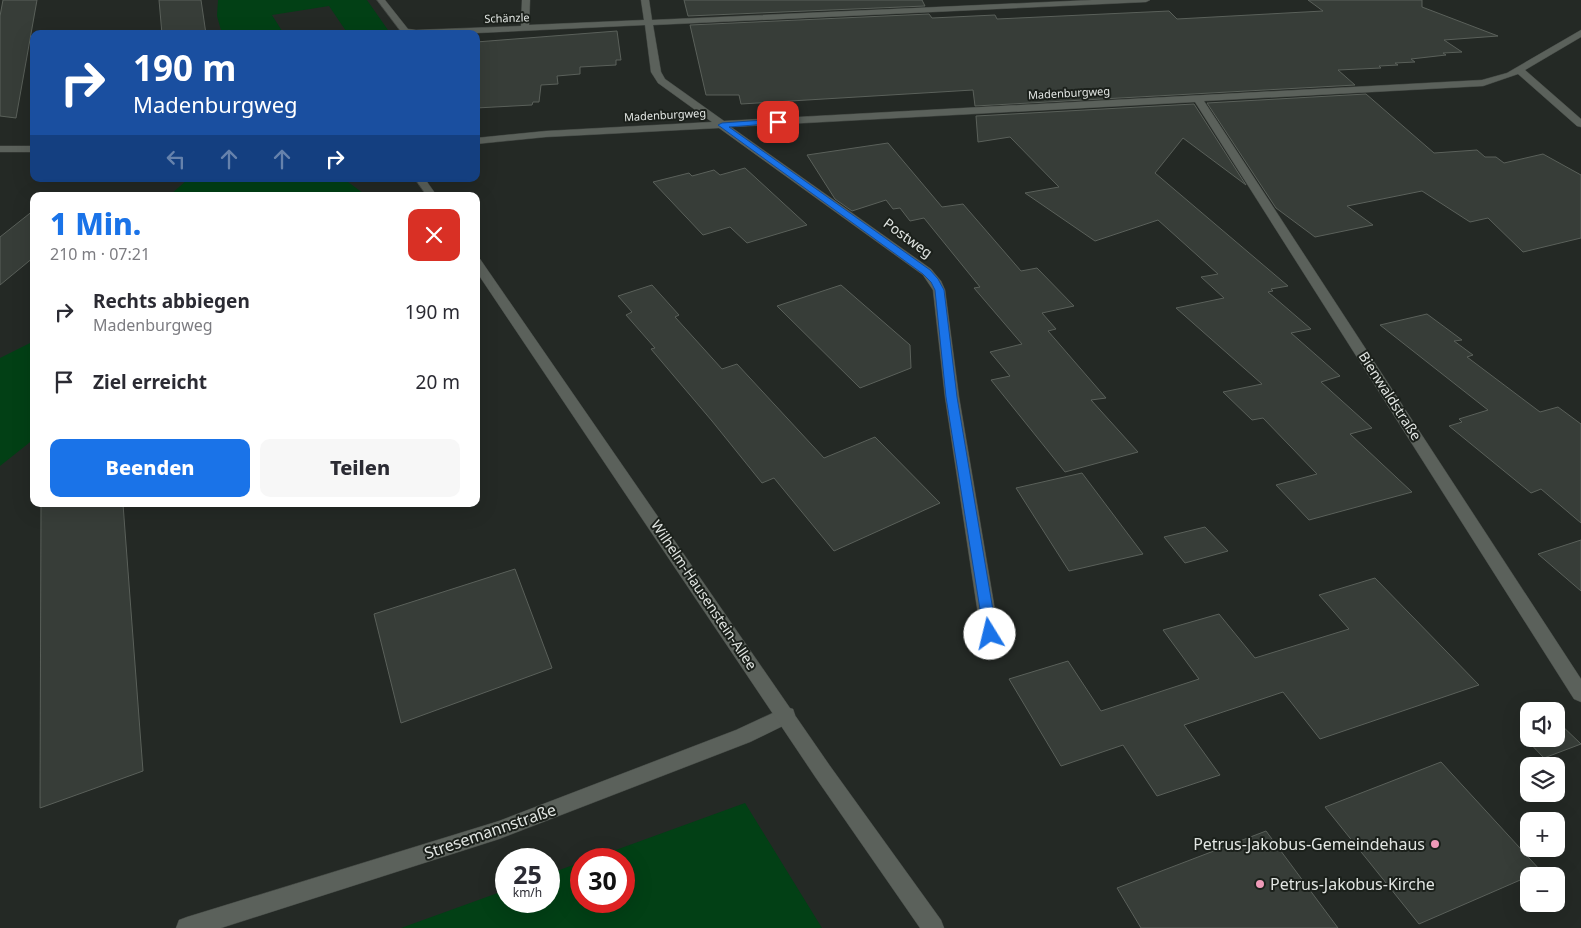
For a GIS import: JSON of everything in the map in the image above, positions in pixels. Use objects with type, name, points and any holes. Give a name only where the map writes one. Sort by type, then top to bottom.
[{"type":"street","name":"Schänzle","points":[[382,0],[404,30]]},
{"type":"street","points":[[525,28],[526,0]]},
{"type":"street","name":"Postweg","points":[[646,0],[656,72],[661,81],[919,266],[935,281],[939,290],[952,397],[990,634]]},
{"type":"street","name":"Schänzle","points":[[479,30],[1146,0]]},
{"type":"street","name":"Madenburgweg","points":[[480,141],[546,134],[1483,83],[1502,79],[1581,33]]},
{"type":"street","points":[[1519,70],[1581,124]]},
{"type":"street","name":"Bienwaldstraße","points":[[1198,99],[1581,694]]},
{"type":"street","name":"Madenburgweg","points":[[480,130],[511,129],[546,134]]},
{"type":"street","points":[[0,148],[30,149]]},
{"type":"street","name":"Wilhelm-Hausenstein-Allee","points":[[480,268],[823,772],[933,928]]},
{"type":"street","name":"Stresemannstraße","points":[[187,928],[499,830],[742,736],[786,715]]},
{"type":"green space","points":[[218,0],[367,0],[388,30],[345,30],[329,6],[272,15],[281,30],[221,30],[217,16]]},
{"type":"green space","points":[[185,182],[348,182],[362,192],[173,192]]},
{"type":"green space","points":[[30,343],[30,442],[0,466],[0,358]]},
{"type":"green space","points":[[745,803],[822,928],[401,928],[495,894],[495,913],[560,913],[560,870],[570,866],[570,913],[635,913],[635,848],[621,848]]},
{"type":"building","points":[[3,0],[37,0],[32,30],[30,30],[16,118],[0,116],[0,16]]},
{"type":"building","points":[[159,0],[201,0],[205,30],[162,30]]},
{"type":"building","points":[[684,0],[922,0],[925,6],[688,16]]},
{"type":"building","points":[[1308,0],[1422,0],[1422,7],[1498,36],[1444,40],[1462,52],[1443,53],[1446,55],[1411,59],[1415,62],[1379,66],[1381,68],[1338,70],[1355,85],[975,106],[973,90],[741,104],[739,95],[706,95],[690,25],[929,14],[932,18],[995,15],[997,19],[1169,11],[1177,19],[1323,11]]},
{"type":"building","points":[[617,31],[621,60],[616,60],[616,65],[580,67],[580,74],[557,76],[558,84],[541,85],[539,102],[533,102],[532,105],[480,108],[480,42]]},
{"type":"building","points":[[1366,94],[1434,153],[1477,150],[1485,157],[1496,157],[1504,163],[1543,154],[1581,175],[1581,238],[1523,252],[1488,218],[1470,222],[1422,191],[1347,206],[1373,225],[1315,237],[1276,208],[1207,103]]},
{"type":"building","points":[[1194,104],[1246,185],[1183,138],[1155,173],[1288,286],[1271,289],[1273,291],[1268,292],[1311,329],[1291,333],[1340,376],[1321,382],[1372,428],[1350,434],[1412,492],[1309,520],[1276,485],[1317,474],[1263,418],[1252,420],[1223,392],[1262,384],[1176,308],[1224,298],[1201,277],[1218,274],[1158,220],[1095,241],[1025,193],[1059,187],[1010,137],[978,142],[976,116]]},
{"type":"building","points":[[888,143],[942,207],[963,204],[1021,271],[1037,268],[1074,306],[1042,313],[1056,329],[1048,331],[1106,398],[1091,400],[1138,452],[1065,472],[991,380],[1010,376],[990,352],[1022,344],[974,288],[980,287],[924,218],[910,221],[900,208],[893,209],[886,200],[852,211],[835,199],[807,155]]},
{"type":"building","points":[[745,168],[807,225],[747,243],[730,227],[703,235],[653,182],[689,173],[692,176],[714,170],[720,175]]},
{"type":"building","points":[[30,213],[30,260],[0,285],[0,237]]},
{"type":"building","points":[[652,285],[679,315],[675,317],[722,369],[737,364],[824,458],[875,437],[940,503],[834,551],[774,478],[762,483],[651,349],[655,348],[626,315],[632,312],[618,296]]},
{"type":"building","points":[[841,285],[910,345],[911,368],[860,388],[777,306]]},
{"type":"building","points":[[1427,314],[1462,340],[1454,341],[1473,355],[1467,357],[1540,412],[1558,407],[1581,424],[1581,523],[1541,489],[1531,493],[1449,426],[1462,422],[1459,419],[1488,410],[1380,325]]},
{"type":"building","points":[[1082,473],[1143,554],[1069,571],[1016,488]]},
{"type":"building","points":[[41,507],[123,507],[143,771],[40,808]]},
{"type":"building","points":[[1205,527],[1228,551],[1185,563],[1164,537]]},
{"type":"building","points":[[1581,540],[1581,591],[1538,554]]},
{"type":"building","points":[[515,569],[552,668],[401,723],[374,614]]},
{"type":"building","points":[[1375,578],[1479,685],[1320,739],[1283,692],[1184,725],[1220,775],[1157,796],[1123,745],[1061,766],[1009,679],[1068,661],[1101,711],[1199,679],[1163,630],[1219,614],[1255,658],[1349,629],[1319,595]]},
{"type":"building","points":[[1565,729],[1581,744],[1547,757],[1543,757],[1533,747],[1565,747]]},
{"type":"building","name":"Petrus-Jakobus-Gemeindehaus","points":[[1441,762],[1520,848],[1520,857],[1528,857],[1537,867],[1520,867],[1520,880],[1419,924],[1325,807]]},
{"type":"building","name":"Petrus-Jakobus-Kirche","points":[[1266,831],[1338,928],[1141,928],[1117,888]]},
{"type":"place","name":"Petrus-Jakobus-Gemeindehaus","points":[[1435,844]]},
{"type":"place","name":"Petrus-Jakobus-Kirche","points":[[1260,884]]},
{"type":"route","points":[[778,122],[722,125],[927,272],[935,281],[939,290],[952,397],[990,634]]}]
